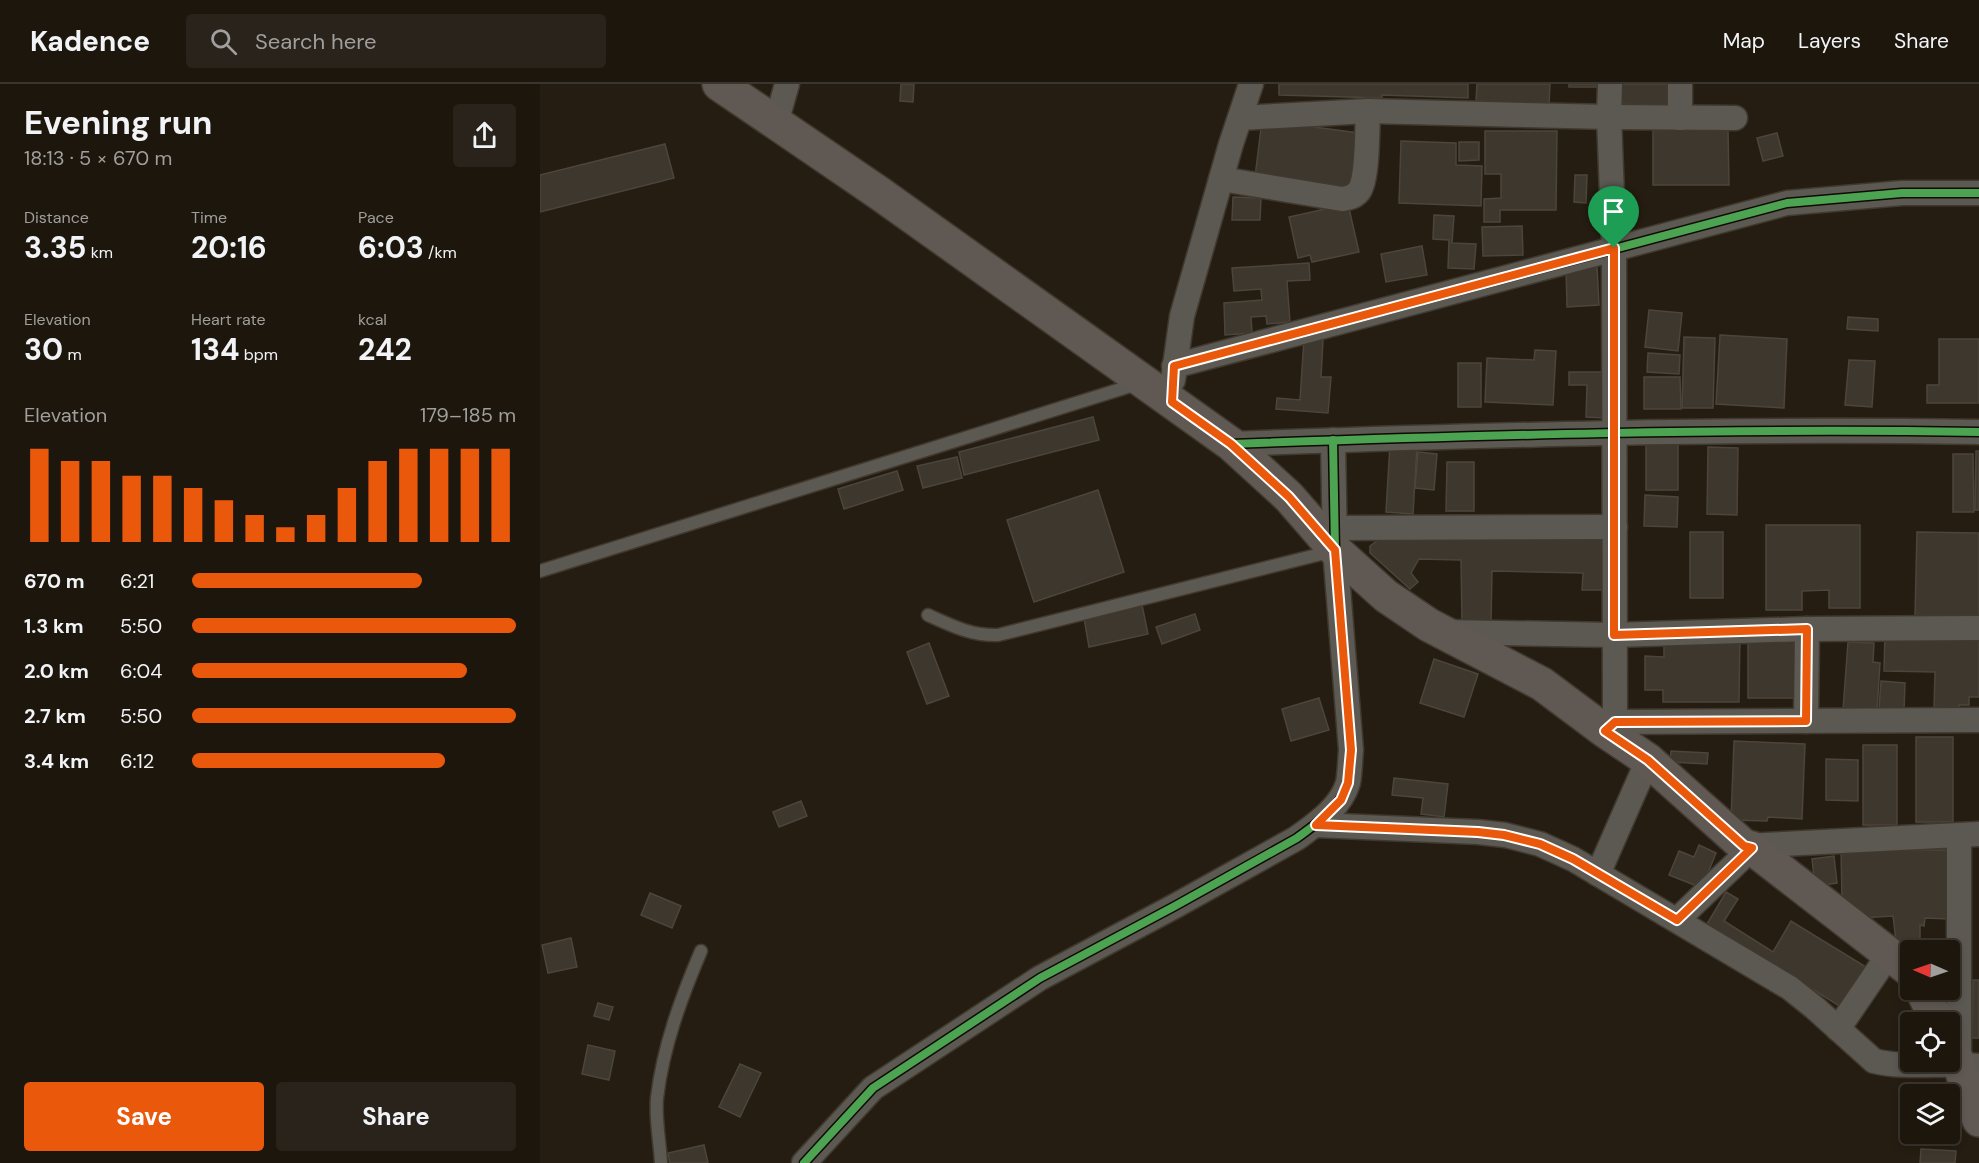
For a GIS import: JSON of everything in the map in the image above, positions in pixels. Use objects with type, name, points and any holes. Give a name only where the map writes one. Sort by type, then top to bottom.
[{"type":"main road","points":[[719,84],[898,206],[1231,444],[1335,539],[1386,596],[1428,626],[1542,684],[1610,727],[1748,847],[1900,963]]},
{"type":"main road","points":[[1963,1059],[1979,1120]]},
{"type":"street","points":[[776,123],[787,84]]},
{"type":"street","points":[[1172,402],[1174,366],[1182,316],[1251,84]]},
{"type":"street","points":[[1610,84],[1615,433],[1614,635],[1610,727],[1806,721],[1979,720]]},
{"type":"street","points":[[1680,84],[1680,118]]},
{"type":"street","points":[[1240,118],[1368,111],[1735,118]]},
{"type":"street","points":[[1221,179],[1342,199],[1352,197],[1359,191],[1364,179],[1368,111]]},
{"type":"street","points":[[1174,366],[1787,203],[1902,193],[1979,193]]},
{"type":"street","points":[[1231,444],[1529,433],[1832,429],[1979,432]]},
{"type":"street","points":[[804,1163],[873,1088],[1040,978],[1297,838],[1316,825],[1341,800],[1348,783],[1351,750],[1335,539],[1333,440]]},
{"type":"street","points":[[1335,539],[1615,527]]},
{"type":"street","points":[[1442,632],[1614,635],[1807,629],[1979,628]]},
{"type":"street","points":[[1806,721],[1807,629]]},
{"type":"street","points":[[1598,873],[1648,760]]},
{"type":"street","points":[[1316,825],[1478,832],[1504,835],[1540,844],[1598,873],[1790,988],[1874,1061],[1887,1064],[1963,1059],[1969,834],[1748,847],[1677,920]]},
{"type":"street","points":[[1838,1029],[1900,963]]},
{"type":"lane","points":[[540,571],[1144,381]]},
{"type":"lane","points":[[928,615],[965,632],[998,635],[1335,539]]},
{"type":"lane","points":[[662,1163],[657,1100],[665,1055],[682,997],[701,951]]},
{"type":"building","points":[[901,84],[914,84],[913,102],[900,101]]},
{"type":"building","points":[[1279,84],[1468,84],[1468,98],[1279,95]]},
{"type":"building","points":[[1477,84],[1550,84],[1549,105],[1476,101]]},
{"type":"building","points":[[1569,84],[1599,84],[1599,87],[1569,87]]},
{"type":"building","points":[[1619,84],[1668,84],[1668,106],[1619,104]]},
{"type":"building","points":[[1262,120],[1358,133],[1350,190],[1255,177]]},
{"type":"building","points":[[1653,130],[1728,130],[1729,185],[1653,185]]},
{"type":"building","points":[[1485,131],[1557,131],[1556,210],[1500,210],[1500,222],[1484,222],[1484,199],[1501,198],[1501,174],[1485,174]]},
{"type":"building","points":[[1777,133],[1783,156],[1763,161],[1757,138]]},
{"type":"building","points":[[1401,141],[1456,143],[1456,165],[1482,166],[1481,206],[1399,203]]},
{"type":"building","points":[[1459,142],[1479,142],[1479,160],[1459,161]]},
{"type":"building","points":[[665,144],[674,178],[540,212],[540,175]]},
{"type":"building","points":[[1575,175],[1587,175],[1586,203],[1574,202]]},
{"type":"building","points":[[1233,197],[1261,198],[1260,220],[1232,220]]},
{"type":"building","points":[[1348,204],[1359,252],[1312,262],[1310,255],[1298,258],[1289,217]]},
{"type":"building","points":[[1434,215],[1454,216],[1452,243],[1476,244],[1474,269],[1448,268],[1449,240],[1433,239]]},
{"type":"building","points":[[1522,226],[1523,255],[1483,256],[1482,227]]},
{"type":"building","points":[[1422,246],[1427,275],[1386,282],[1381,254]]},
{"type":"building","points":[[1309,263],[1310,280],[1287,281],[1290,322],[1267,324],[1266,316],[1251,317],[1252,333],[1225,335],[1224,303],[1262,300],[1261,289],[1234,291],[1232,268]]},
{"type":"building","points":[[1597,266],[1599,305],[1567,307],[1566,268]]},
{"type":"building","points":[[1649,310],[1682,313],[1678,351],[1645,347]]},
{"type":"building","points":[[1848,317],[1878,319],[1878,331],[1847,329]]},
{"type":"building","points":[[1720,335],[1787,339],[1784,408],[1716,404]]},
{"type":"building","points":[[1684,337],[1715,338],[1713,408],[1682,408]]},
{"type":"building","points":[[1304,339],[1323,340],[1321,377],[1331,377],[1328,413],[1276,409],[1277,398],[1300,400]]},
{"type":"building","points":[[1939,339],[1979,339],[1979,403],[1927,403],[1927,385],[1939,385]]},
{"type":"building","points":[[1535,350],[1556,351],[1553,405],[1485,402],[1487,358],[1534,360]]},
{"type":"building","points":[[1648,353],[1680,355],[1679,374],[1647,372]]},
{"type":"building","points":[[1849,360],[1875,361],[1872,407],[1845,405]]},
{"type":"building","points":[[1458,363],[1481,363],[1481,407],[1458,407]]},
{"type":"building","points":[[1569,372],[1605,372],[1605,418],[1586,417],[1587,385],[1569,385]]},
{"type":"building","points":[[1644,377],[1680,377],[1681,409],[1644,409]]},
{"type":"building","points":[[1093,417],[1099,440],[964,475],[959,452]]},
{"type":"building","points":[[1390,444],[1417,446],[1413,514],[1386,512]]},
{"type":"building","points":[[1646,444],[1678,444],[1678,490],[1646,490]]},
{"type":"building","points":[[1708,447],[1738,448],[1737,515],[1707,514]]},
{"type":"building","points":[[1976,451],[1979,451],[1979,510],[1975,510]]},
{"type":"building","points":[[1418,452],[1437,454],[1434,490],[1415,488]]},
{"type":"building","points":[[1953,454],[1973,454],[1974,512],[1953,512]]},
{"type":"building","points":[[957,457],[962,478],[923,488],[917,466]]},
{"type":"building","points":[[1447,462],[1474,462],[1474,511],[1446,511]]},
{"type":"building","points":[[897,471],[903,490],[844,509],[838,489]]},
{"type":"building","points":[[1098,490],[1124,572],[1034,602],[1007,520]]},
{"type":"building","points":[[1645,495],[1678,497],[1677,527],[1644,526]]},
{"type":"building","points":[[1766,525],[1860,525],[1860,608],[1829,608],[1829,590],[1802,591],[1802,610],[1766,610]]},
{"type":"building","points":[[1690,532],[1723,532],[1723,598],[1690,598]]},
{"type":"building","points":[[1917,532],[1979,533],[1979,617],[1915,616]]},
{"type":"building","points":[[1610,537],[1605,590],[1582,590],[1583,573],[1492,571],[1491,622],[1462,621],[1461,560],[1419,559],[1411,573],[1418,582],[1410,589],[1370,553],[1370,546],[1378,540]]},
{"type":"building","points":[[1142,605],[1148,634],[1089,647],[1084,618]]},
{"type":"building","points":[[1195,614],[1200,630],[1162,644],[1156,627]]},
{"type":"building","points":[[1740,633],[1739,702],[1663,702],[1663,690],[1645,690],[1645,656],[1664,657],[1664,642]]},
{"type":"building","points":[[1885,633],[1979,635],[1979,697],[1969,697],[1969,705],[1959,705],[1959,710],[1934,709],[1935,672],[1884,671]]},
{"type":"building","points":[[1748,635],[1800,635],[1800,698],[1748,698]]},
{"type":"building","points":[[1848,642],[1874,643],[1873,662],[1880,663],[1877,712],[1843,710]]},
{"type":"building","points":[[929,643],[949,696],[927,704],[907,652]]},
{"type":"building","points":[[1434,659],[1478,674],[1464,717],[1420,703]]},
{"type":"building","points":[[1881,681],[1905,683],[1904,711],[1879,710]]},
{"type":"building","points":[[1319,698],[1329,730],[1291,741],[1282,709]]},
{"type":"building","points":[[1916,737],[1953,737],[1953,822],[1916,822]]},
{"type":"building","points":[[1734,741],[1805,744],[1802,819],[1768,817],[1767,821],[1731,820]]},
{"type":"building","points":[[1863,745],[1897,745],[1897,825],[1863,825]]},
{"type":"building","points":[[1671,751],[1708,753],[1707,764],[1670,762]]},
{"type":"building","points":[[1826,759],[1858,760],[1858,801],[1826,800]]},
{"type":"building","points":[[1394,778],[1448,784],[1444,817],[1421,814],[1423,798],[1392,795]]},
{"type":"building","points":[[801,801],[807,816],[779,827],[773,812]]},
{"type":"building","points":[[1699,845],[1716,853],[1702,888],[1669,875],[1679,851],[1694,857]]},
{"type":"building","points":[[1841,850],[1950,850],[1949,919],[1925,918],[1924,926],[1920,925],[1920,940],[1896,941],[1893,916],[1861,918],[1842,900]]},
{"type":"building","points":[[1834,856],[1837,883],[1815,886],[1812,859]]},
{"type":"building","points":[[1726,892],[1738,899],[1724,921],[1773,952],[1791,921],[1866,967],[1841,1007],[1707,924]]},
{"type":"building","points":[[650,893],[681,906],[672,928],[641,915]]},
{"type":"building","points":[[571,938],[577,967],[548,973],[542,945]]},
{"type":"building","points":[[1973,980],[1979,980],[1979,1038],[1972,1038]]},
{"type":"building","points":[[598,1003],[613,1007],[609,1020],[594,1016]]},
{"type":"building","points":[[588,1045],[615,1051],[609,1080],[582,1074]]},
{"type":"building","points":[[740,1064],[761,1073],[740,1117],[719,1107]]},
{"type":"building","points":[[704,1145],[708,1163],[670,1163],[668,1153]]},
{"type":"building","points":[[1921,1149],[1956,1151],[1955,1163],[1920,1163]]},
{"type":"cycle path","points":[[1174,366],[1787,203],[1902,193],[1979,193]]},
{"type":"cycle path","points":[[1231,444],[1605,433],[1979,432]]},
{"type":"cycle path","points":[[804,1163],[873,1088],[1040,978],[1297,838],[1327,814],[1340,800],[1348,783],[1351,750],[1335,550],[1333,440]]},
{"type":"route","points":[[1614,248],[1614,635],[1807,629],[1806,721],[1615,722],[1605,731],[1648,760],[1744,846],[1752,848],[1677,920],[1573,859],[1540,844],[1504,835],[1478,832],[1316,825],[1341,800],[1348,783],[1351,750],[1335,550],[1289,497],[1231,444],[1172,402],[1174,366],[1614,248]]}]
